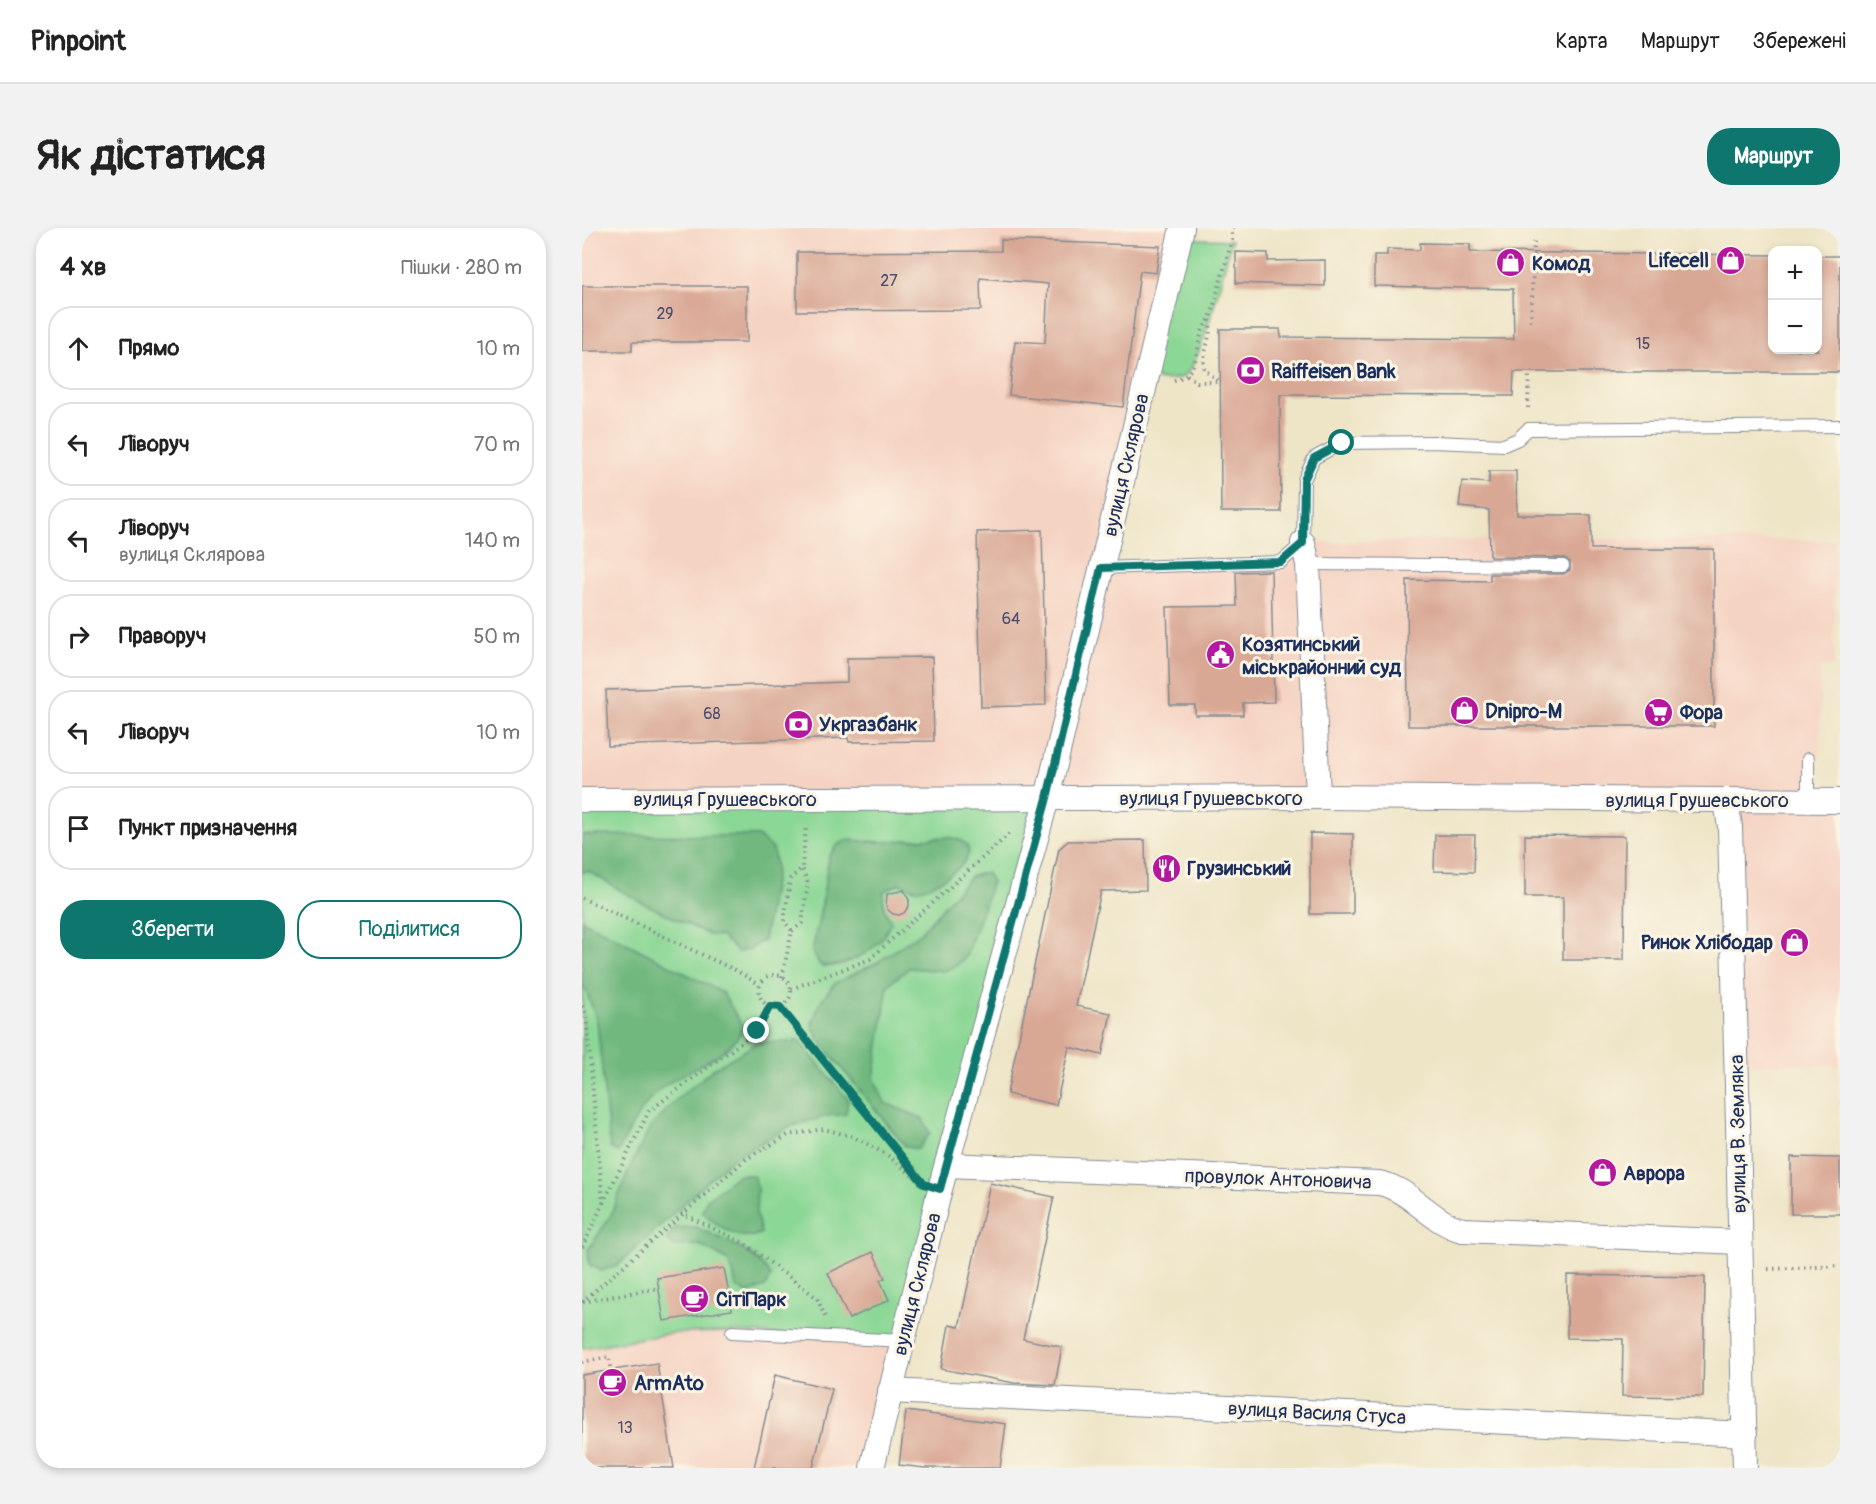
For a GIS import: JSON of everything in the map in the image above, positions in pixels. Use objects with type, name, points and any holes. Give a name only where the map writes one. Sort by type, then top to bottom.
[{"type":"street","name":"вулиця Склярова","points":[[872,1468],[947,1165],[1047,798],[1182,228]]},
{"type":"street","points":[[1306,553],[1318,797]]},
{"type":"street","name":"вулиця Грушевського","points":[[582,800],[1318,797],[1840,801]]},
{"type":"street","name":"вулиця В. Земляка","points":[[1726,800],[1730,827],[1744,1468]]},
{"type":"street","name":"провулок Антоновича","points":[[947,1165],[1379,1183],[1395,1188],[1446,1225],[1463,1230],[1740,1242]]},
{"type":"street","name":"вулиця Василя Стуса","points":[[890,1391],[1745,1434]]},
{"type":"lane","points":[[1306,553],[1304,480],[1314,458],[1342,443],[1434,442],[1504,445],[1518,439],[1528,429],[1840,426]]},
{"type":"lane","points":[[1101,568],[1281,562],[1306,553],[1563,566]]},
{"type":"lane","points":[[1808,759],[1808,800]]},
{"type":"lane","points":[[732,1332],[903,1341]]},
{"type":"path","points":[[1187,375],[1197,382],[1220,382],[1204,369],[1204,363],[1211,329],[1210,319],[1232,240],[1232,228]]},
{"type":"path","points":[[1532,321],[1534,241]]},
{"type":"path","points":[[1147,378],[1176,380],[1187,375],[1194,365],[1203,326],[1210,319]]},
{"type":"path","points":[[1528,429],[1529,372]]},
{"type":"path","points":[[782,976],[792,931],[802,923],[808,883],[802,868],[806,826]]},
{"type":"path","points":[[791,989],[870,959],[1012,831]]},
{"type":"path","points":[[792,931],[784,921],[790,879],[802,868]]},
{"type":"path","points":[[582,898],[737,971],[760,986]]},
{"type":"path","points":[[772,976],[782,976],[790,984],[791,989],[789,1000],[780,1007],[765,1004],[759,996],[763,981],[772,976]]},
{"type":"path","points":[[582,1006],[586,1014],[603,1203]]},
{"type":"path","points":[[582,1248],[649,1111],[757,1031],[770,1006]]},
{"type":"path","points":[[582,1302],[681,1213],[746,1159],[788,1135],[824,1129],[854,1137],[886,1154],[924,1184],[780,1007]]},
{"type":"path","points":[[681,1213],[744,1243],[817,1298],[833,1337]]},
{"type":"path","points":[[1740,1270],[1840,1266]]},
{"type":"path","points":[[582,1302],[659,1288]]},
{"type":"path","points":[[582,1362],[609,1357],[612,1371]]},
{"type":"shaded area","points":[[582,228],[1182,228],[1102,568],[1280,562],[1303,543],[1489,539],[1835,540],[1834,667],[1820,667],[1820,760],[1809,759],[1808,800],[1840,801],[1840,1065],[1736,1063],[1725,800],[582,801]]},
{"type":"shaded area","points":[[732,1332],[904,1341],[873,1468],[582,1468],[582,1348],[674,1333]]},
{"type":"green space","points":[[1179,238],[1232,240],[1205,335],[1191,369],[1184,376],[1175,379],[1147,378]]},
{"type":"green space","points":[[1047,798],[904,1341],[732,1332],[674,1333],[582,1348],[582,801]]},
{"type":"green space","points":[[582,835],[758,836],[773,849],[776,869],[764,940],[750,949],[738,952],[721,936],[709,935],[639,901],[588,871],[582,872]]},
{"type":"green space","points":[[948,837],[967,845],[968,854],[965,861],[932,885],[915,889],[899,884],[883,892],[884,909],[891,922],[880,941],[866,953],[851,960],[836,965],[821,966],[812,952],[829,856],[837,845],[848,840],[881,842]]},
{"type":"green space","points":[[986,872],[992,882],[966,956],[956,966],[944,971],[909,968],[888,985],[874,1078],[885,1103],[922,1118],[930,1133],[918,1149],[906,1147],[818,1039],[812,1024],[820,1002],[835,983],[876,963],[919,934],[970,877]]},
{"type":"green space","points":[[582,920],[723,993],[743,1027],[738,1037],[719,1054],[669,1083],[652,1097],[631,1127],[618,1152],[610,1148],[597,1021],[582,984]]},
{"type":"green space","points":[[799,1041],[848,1099],[846,1114],[826,1116],[789,1127],[730,1160],[617,1266],[601,1271],[589,1264],[588,1250],[610,1217],[630,1167],[650,1128],[676,1100],[713,1069],[757,1043]]},
{"type":"green space","points":[[738,1175],[753,1175],[757,1186],[756,1213],[761,1233],[753,1236],[730,1232],[702,1212],[707,1199]]},
{"type":"green space","points":[[695,1227],[737,1246],[756,1259],[771,1276],[765,1287],[748,1293],[736,1287],[733,1272],[727,1260],[700,1245],[673,1246],[667,1239],[675,1228]]},
{"type":"building","points":[[1001,240],[1160,246],[1156,273],[1140,271],[1123,407],[1009,395],[1015,341],[1045,343],[1048,284],[980,278],[981,310],[797,311],[797,252],[1001,251]]},
{"type":"building","points":[[1420,243],[1470,244],[1470,252],[1768,255],[1768,354],[1822,354],[1822,256],[1840,256],[1840,372],[1514,372],[1513,396],[1280,395],[1281,512],[1221,512],[1220,329],[1280,329],[1281,337],[1514,339],[1513,289],[1374,286],[1374,255],[1387,255],[1387,249],[1420,250]]},
{"type":"building","points":[[1236,252],[1268,253],[1268,261],[1325,260],[1325,286],[1236,283]]},
{"type":"building","points":[[582,286],[747,286],[747,342],[632,342],[632,351],[582,351]]},
{"type":"building","points":[[1489,471],[1516,471],[1517,515],[1591,515],[1591,549],[1714,549],[1714,726],[1408,726],[1407,580],[1490,581],[1490,574],[1563,574],[1570,570],[1570,562],[1564,558],[1490,557],[1489,510],[1459,507],[1462,481],[1489,483]]},
{"type":"building","points":[[1042,530],[1046,705],[981,707],[977,532]]},
{"type":"building","name":"Козятинський міськрайонний суд","points":[[1271,571],[1274,702],[1243,703],[1243,715],[1195,715],[1195,705],[1170,705],[1167,607],[1237,606],[1236,572]]},
{"type":"building","points":[[932,657],[934,741],[849,742],[848,738],[608,746],[606,690],[847,682],[847,658]]},
{"type":"building","points":[[1310,833],[1353,834],[1353,914],[1310,914]]},
{"type":"building","points":[[1435,835],[1475,835],[1474,872],[1434,871]]},
{"type":"building","points":[[1525,835],[1625,836],[1624,960],[1563,960],[1563,897],[1525,897]]},
{"type":"building","points":[[1145,840],[1146,890],[1101,891],[1076,1006],[1111,1013],[1102,1055],[1069,1047],[1056,1105],[1007,1094],[1059,849],[1068,841]]},
{"type":"building","points":[[904,890],[909,906],[904,913],[893,914],[886,905],[887,894]]},
{"type":"building","points":[[1791,1157],[1840,1158],[1840,1214],[1791,1214]]},
{"type":"building","points":[[990,1183],[1054,1197],[1023,1339],[1062,1347],[1055,1385],[1014,1383],[941,1369],[949,1325],[959,1327]]},
{"type":"building","points":[[873,1252],[885,1278],[880,1280],[889,1300],[849,1319],[828,1273]]},
{"type":"building","name":"СітіПарк","points":[[724,1268],[732,1310],[664,1321],[657,1278]]},
{"type":"building","points":[[1567,1275],[1705,1277],[1703,1397],[1622,1396],[1623,1339],[1567,1338]]},
{"type":"building","points":[[657,1363],[674,1468],[582,1468],[582,1375]]},
{"type":"building","points":[[775,1375],[832,1389],[813,1468],[754,1468]]},
{"type":"building","points":[[906,1411],[1006,1424],[1000,1468],[925,1468],[899,1465]]},
{"type":"place","name":"Lifecell","points":[[1730,260]]},
{"type":"place","name":"Комод","points":[[1511,263]]},
{"type":"place","name":"Raiffeisen Bank","points":[[1250,371]]},
{"type":"place","name":"Козятинський міськрайонний суд","points":[[1221,655]]},
{"type":"place","name":"Dnipro-M","points":[[1464,711]]},
{"type":"place","name":"Фора","points":[[1659,712]]},
{"type":"place","name":"Укргазбанк","points":[[798,724]]},
{"type":"place","name":"Грузинський","points":[[1166,868]]},
{"type":"place","name":"Ринок Хлібодар","points":[[1794,942]]},
{"type":"place","name":"Аврора","points":[[1602,1173]]},
{"type":"place","name":"СітіПарк","points":[[695,1299]]},
{"type":"place","name":"ArmAto","points":[[613,1383]]},
{"type":"route","points":[[757,1031],[770,1006],[780,1007],[924,1184],[940,1189],[1047,798],[1101,568],[1281,562],[1303,543],[1304,480],[1314,458],[1342,443]]}]
